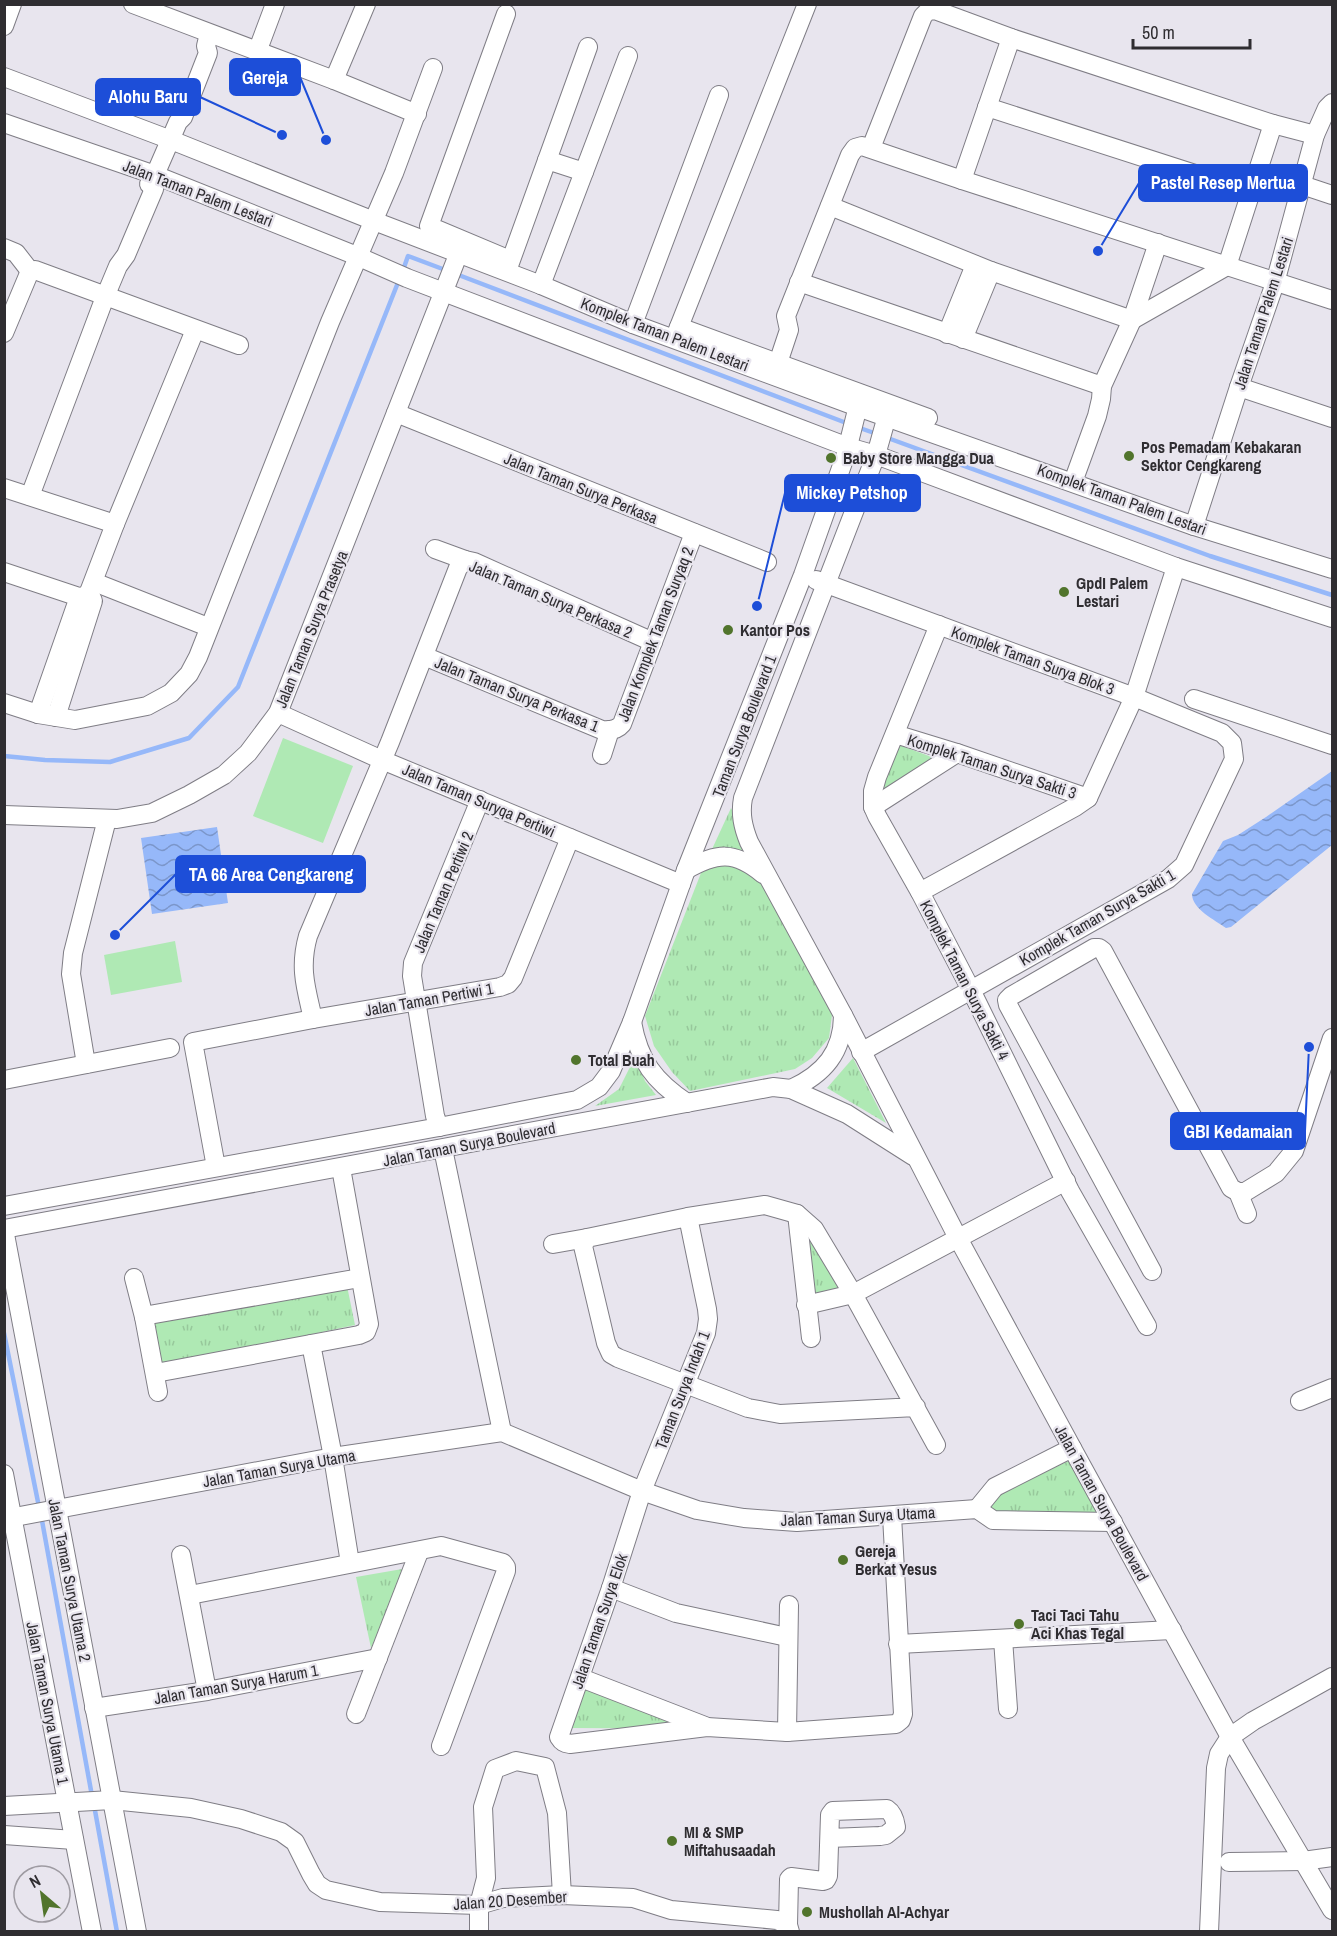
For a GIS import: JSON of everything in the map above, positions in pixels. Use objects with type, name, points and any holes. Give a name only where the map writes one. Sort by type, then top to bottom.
[{"type":"street","points":[[4,26],[12,4]]},
{"type":"street","points":[[133,4],[174,12],[208,40],[256,52],[334,80],[417,114]]},
{"type":"street","points":[[256,52],[275,4]]},
{"type":"street","points":[[334,80],[366,4]]},
{"type":"street","points":[[807,4],[676,333],[778,363],[859,406],[1075,477],[1097,416],[1102,386],[1132,320],[1158,243]]},
{"type":"street","points":[[872,148],[923,16],[935,10],[1011,38],[1273,124],[1315,135]]},
{"type":"street","points":[[506,14],[429,226],[509,266],[588,47]]},
{"type":"street","points":[[962,180],[1011,38]]},
{"type":"street","points":[[30,496],[118,266],[119,251],[171,140],[178,122],[176,113],[201,49],[208,40]]},
{"type":"street","points":[[541,285],[628,57]]},
{"type":"street","points":[[4,703],[47,716],[75,720],[147,706],[171,693],[189,674],[198,657],[357,256],[374,221],[433,68]]},
{"type":"street","name":"Komplek Taman Palem Lestari","points":[[4,77],[171,140],[374,221],[456,260],[509,266],[541,285],[633,324],[676,333],[859,406],[886,420],[1075,477],[1194,526],[1332,569]]},
{"type":"street","points":[[633,324],[719,95]]},
{"type":"street","name":"Jalan Taman Palem Lestari","points":[[1194,526],[1275,283],[1315,135],[1327,108],[1332,103]]},
{"type":"street","points":[[987,107],[1251,192]]},
{"type":"street","name":"Jalan Taman Palem Lestari","points":[[4,123],[155,175],[407,278],[445,287]]},
{"type":"street","points":[[830,206],[983,268],[1132,320],[1227,266],[1273,124]]},
{"type":"street","points":[[778,363],[789,330],[786,316],[799,282],[850,155],[855,148],[862,146],[1332,300]]},
{"type":"street","points":[[547,160],[584,172]]},
{"type":"street","points":[[1302,185],[1332,195]]},
{"type":"street","points":[[4,249],[16,253],[30,271]]},
{"type":"street","name":"Jalan Taman Surya Prasetya","points":[[4,815],[117,819],[152,813],[224,775],[248,753],[278,713],[456,260]]},
{"type":"street","points":[[955,337],[983,268]]},
{"type":"street","points":[[30,271],[34,270],[239,345]]},
{"type":"street","points":[[4,333],[30,271]]},
{"type":"street","points":[[799,282],[1102,386]]},
{"type":"street","points":[[445,287],[1176,567],[1332,618]]},
{"type":"street","points":[[47,716],[87,590],[195,330]]},
{"type":"street","points":[[1239,387],[1332,418]]},
{"type":"street","name":"Taman Surya Boulevard 1","points":[[632,1022],[683,877],[803,575],[849,442],[859,406]]},
{"type":"street","name":"Jalan Taman Surya Perkasa","points":[[396,414],[766,562]]},
{"type":"street","name":"Taman Surya Boulevard 1","points":[[843,1015],[749,842],[741,818],[743,798],[878,451],[886,420]]},
{"type":"street","points":[[4,488],[116,524]]},
{"type":"street","name":"Jalan Komplek Taman Suryaq 2","points":[[610,730],[622,724],[694,533]]},
{"type":"street","points":[[435,549],[465,560]]},
{"type":"street","name":"Jalan Taman Surya Perkasa 2","points":[[313,1019],[303,972],[303,953],[308,936],[390,742],[458,568],[465,560],[653,642]]},
{"type":"street","name":"Komplek Taman Surya Blok 3","points":[[803,575],[1134,697],[1176,567]]},
{"type":"street","points":[[4,572],[87,590],[208,627]]},
{"type":"street","points":[[873,807],[873,791],[939,625]]},
{"type":"street","name":"Jalan Taman Surya Perkasa 1","points":[[424,656],[602,730],[610,730]]},
{"type":"street","points":[[920,892],[1088,798],[1134,697]]},
{"type":"street","name":"Komplek Taman Surya Sakti 1","points":[[861,1052],[1168,879],[1184,865],[1234,759],[1232,743],[1222,733],[1134,697]]},
{"type":"street","points":[[1194,699],[1332,745]]},
{"type":"street","name":"Jalan Taman Suryqa Pertiwi","points":[[278,713],[382,760],[570,838],[683,877]]},
{"type":"street","points":[[602,755],[610,730]]},
{"type":"street","name":"Komplek Taman Surya Sakti 3","points":[[895,734],[1088,798]]},
{"type":"street","points":[[873,807],[957,753]]},
{"type":"street","name":"Jalan Taman Pertiwi 2","points":[[439,1127],[435,1116],[412,976],[413,963],[480,800]]},
{"type":"street","name":"Komplek Taman Surya Sakti 4","points":[[873,807],[971,990],[1066,1181],[1147,1326]]},
{"type":"street","points":[[86,1064],[71,974],[73,953],[107,819]]},
{"type":"street","name":"Jalan Taman Pertiwi 1","points":[[216,1167],[193,1042],[508,984],[513,978],[570,838]]},
{"type":"street","points":[[683,877],[710,858],[728,856],[746,862],[767,876]]},
{"type":"street","points":[[1152,1271],[1007,1000],[1094,948],[1103,951],[1231,1188],[1238,1192],[1245,1192],[1276,1173],[1294,1151],[1332,1038]]},
{"type":"street","points":[[790,1089],[816,1074],[831,1059],[840,1043],[843,1015]]},
{"type":"street","name":"Jalan Taman Surya Boulevard","points":[[843,1015],[958,1238],[1072,1448],[1230,1737],[1332,1910]]},
{"type":"street","points":[[632,1022],[638,1048],[646,1066],[667,1089],[687,1103]]},
{"type":"street","name":"Jalan Taman Surya Boulevard","points":[[4,1206],[439,1127],[584,1097],[599,1088],[611,1071],[632,1022]]},
{"type":"street","points":[[4,1080],[170,1048]]},
{"type":"street","name":"Jalan Taman Surya Boulevard","points":[[5,1229],[764,1088],[790,1089],[828,1104],[861,1121],[917,1158]]},
{"type":"street","points":[[443,1149],[502,1432]]},
{"type":"street","points":[[155,1371],[161,1372],[370,1332],[341,1168]]},
{"type":"street","points":[[806,1305],[853,1294],[1066,1181]]},
{"type":"street","points":[[1238,1192],[1247,1214]]},
{"type":"street","points":[[553,1244],[688,1217],[765,1205],[797,1214],[814,1229],[853,1294],[936,1445]]},
{"type":"street","points":[[797,1214],[811,1338]]},
{"type":"street","name":"Taman Surya Indah 1","points":[[642,1491],[706,1333],[708,1319],[688,1217]]},
{"type":"street","name":"Jalan Taman Surya Utama 2","points":[[5,1229],[51,1510],[94,1708],[106,1800],[137,1932]]},
{"type":"street","points":[[587,1238],[584,1246],[606,1343],[611,1354],[618,1358],[748,1408],[780,1414],[916,1407]]},
{"type":"street","points":[[135,1278],[158,1392]]},
{"type":"street","points":[[144,1317],[360,1278]]},
{"type":"street","points":[[311,1344],[333,1457],[350,1563]]},
{"type":"street","points":[[1300,1401],[1332,1388]]},
{"type":"street","name":"Jalan Taman Surya Utama","points":[[12,1517],[333,1457],[502,1432],[642,1491],[697,1510],[744,1518],[796,1521],[977,1509],[993,1520],[1113,1522]]},
{"type":"street","points":[[977,1509],[996,1487],[1072,1448]]},
{"type":"street","name":"Jalan Taman Surya Utama 1","points":[[4,1474],[72,1803],[74,1840],[92,1932]]},
{"type":"street","name":"Jalan Taman Surya Elok","points":[[642,1491],[581,1678],[559,1737],[564,1743],[570,1744],[707,1727]]},
{"type":"street","points":[[581,1678],[707,1727],[787,1732],[896,1724],[901,1720],[903,1714],[892,1516]]},
{"type":"street","points":[[190,1595],[441,1546],[503,1563],[506,1571],[441,1746]]},
{"type":"street","points":[[356,1714],[419,1552]]},
{"type":"street","points":[[181,1555],[207,1691]]},
{"type":"street","points":[[611,1588],[676,1613],[787,1636]]},
{"type":"street","points":[[787,1732],[789,1605]]},
{"type":"street","points":[[898,1644],[1172,1630]]},
{"type":"street","points":[[1003,1639],[1008,1709]]},
{"type":"street","name":"Jalan Taman Surya Harum 1","points":[[94,1708],[207,1691],[378,1658]]},
{"type":"street","points":[[1209,1932],[1216,1768],[1219,1754],[1230,1737],[1253,1721],[1332,1677]]},
{"type":"street","points":[[479,1932],[479,1905],[486,1878],[483,1807],[495,1769],[516,1761],[545,1767],[557,1814],[562,1895]]},
{"type":"street","name":"Jalan 20 Desember","points":[[4,1806],[106,1800],[191,1808],[241,1819],[281,1832],[295,1842],[317,1884],[326,1890],[380,1902],[479,1905],[503,1898],[562,1895],[633,1898],[670,1910],[777,1920],[789,1928]]},
{"type":"street","points":[[4,1834],[74,1840]]},
{"type":"street","points":[[789,1928],[789,1878],[826,1880],[830,1838]]},
{"type":"street","points":[[1229,1862],[1303,1861],[1332,1857]]},
{"type":"green space","points":[[283,738],[353,766],[323,843],[253,816]]},
{"type":"green space","points":[[899,745],[940,760],[881,798],[881,785]]},
{"type":"green space","points":[[731,808],[832,1015],[829,1038],[812,1058],[795,1069],[690,1091],[672,1072],[654,1046],[645,1016],[701,873]]},
{"type":"green space","points":[[175,941],[182,982],[111,995],[104,955]]},
{"type":"green space","points":[[635,1057],[645,1081],[656,1095],[595,1106],[619,1089]]},
{"type":"green space","points":[[853,1058],[886,1123],[827,1088]]},
{"type":"green space","points":[[805,1232],[847,1296],[812,1301]]},
{"type":"green space","points":[[347,1286],[355,1325],[162,1366],[153,1321]]},
{"type":"green space","points":[[1073,1459],[1108,1521],[950,1515]]},
{"type":"green space","points":[[408,1568],[371,1648],[356,1577]]},
{"type":"green space","points":[[587,1685],[743,1729],[570,1728]]},
{"type":"water","points":[[1332,771],[1332,845],[1231,927],[1226,928],[1210,918],[1196,905],[1192,894],[1223,841],[1238,835]]},
{"type":"water","points":[[217,827],[228,903],[152,914],[141,838]]},
{"type":"waterway","points":[[402,273],[408,256],[448,271]]},
{"type":"waterway","points":[[456,274],[849,424]]},
{"type":"waterway","points":[[4,756],[110,762],[189,738],[238,687],[399,280]]},
{"type":"waterway","points":[[857,427],[877,434]]},
{"type":"waterway","points":[[885,437],[1210,556],[1332,595]]},
{"type":"waterway","points":[[4,1333],[39,1507]]},
{"type":"waterway","points":[[41,1515],[92,1796]]},
{"type":"waterway","points":[[94,1805],[117,1932]]},
{"type":"place","name":"Alohu Baru","points":[[282,135]]},
{"type":"place","name":"Gereja","points":[[326,140]]},
{"type":"place","name":"Pastel Resep Mertua","points":[[1098,251]]},
{"type":"place","name":"Pos Pemadam Kebakaran Sektor Cengkareng","points":[[1129,456]]},
{"type":"place","name":"Baby Store Mangga Dua","points":[[831,458]]},
{"type":"place","name":"GpdI Palem Lestari","points":[[1064,592]]},
{"type":"place","name":"Mickey Petshop","points":[[757,606]]},
{"type":"place","name":"Kantor Pos","points":[[728,630]]},
{"type":"place","name":"TA 66 Area Cengkareng","points":[[115,935]]},
{"type":"place","name":"GBI Kedamaian","points":[[1309,1047]]},
{"type":"place","name":"Total Buah","points":[[576,1060]]},
{"type":"place","name":"Gereja Berkat Yesus","points":[[843,1560]]},
{"type":"place","name":"Taci Taci Tahu Aci Khas Tegal","points":[[1019,1624]]},
{"type":"place","name":"MI & SMP Miftahusaadah","points":[[672,1841]]},
{"type":"place","name":"Mushollah Al-Achyar","points":[[807,1912]]}]
